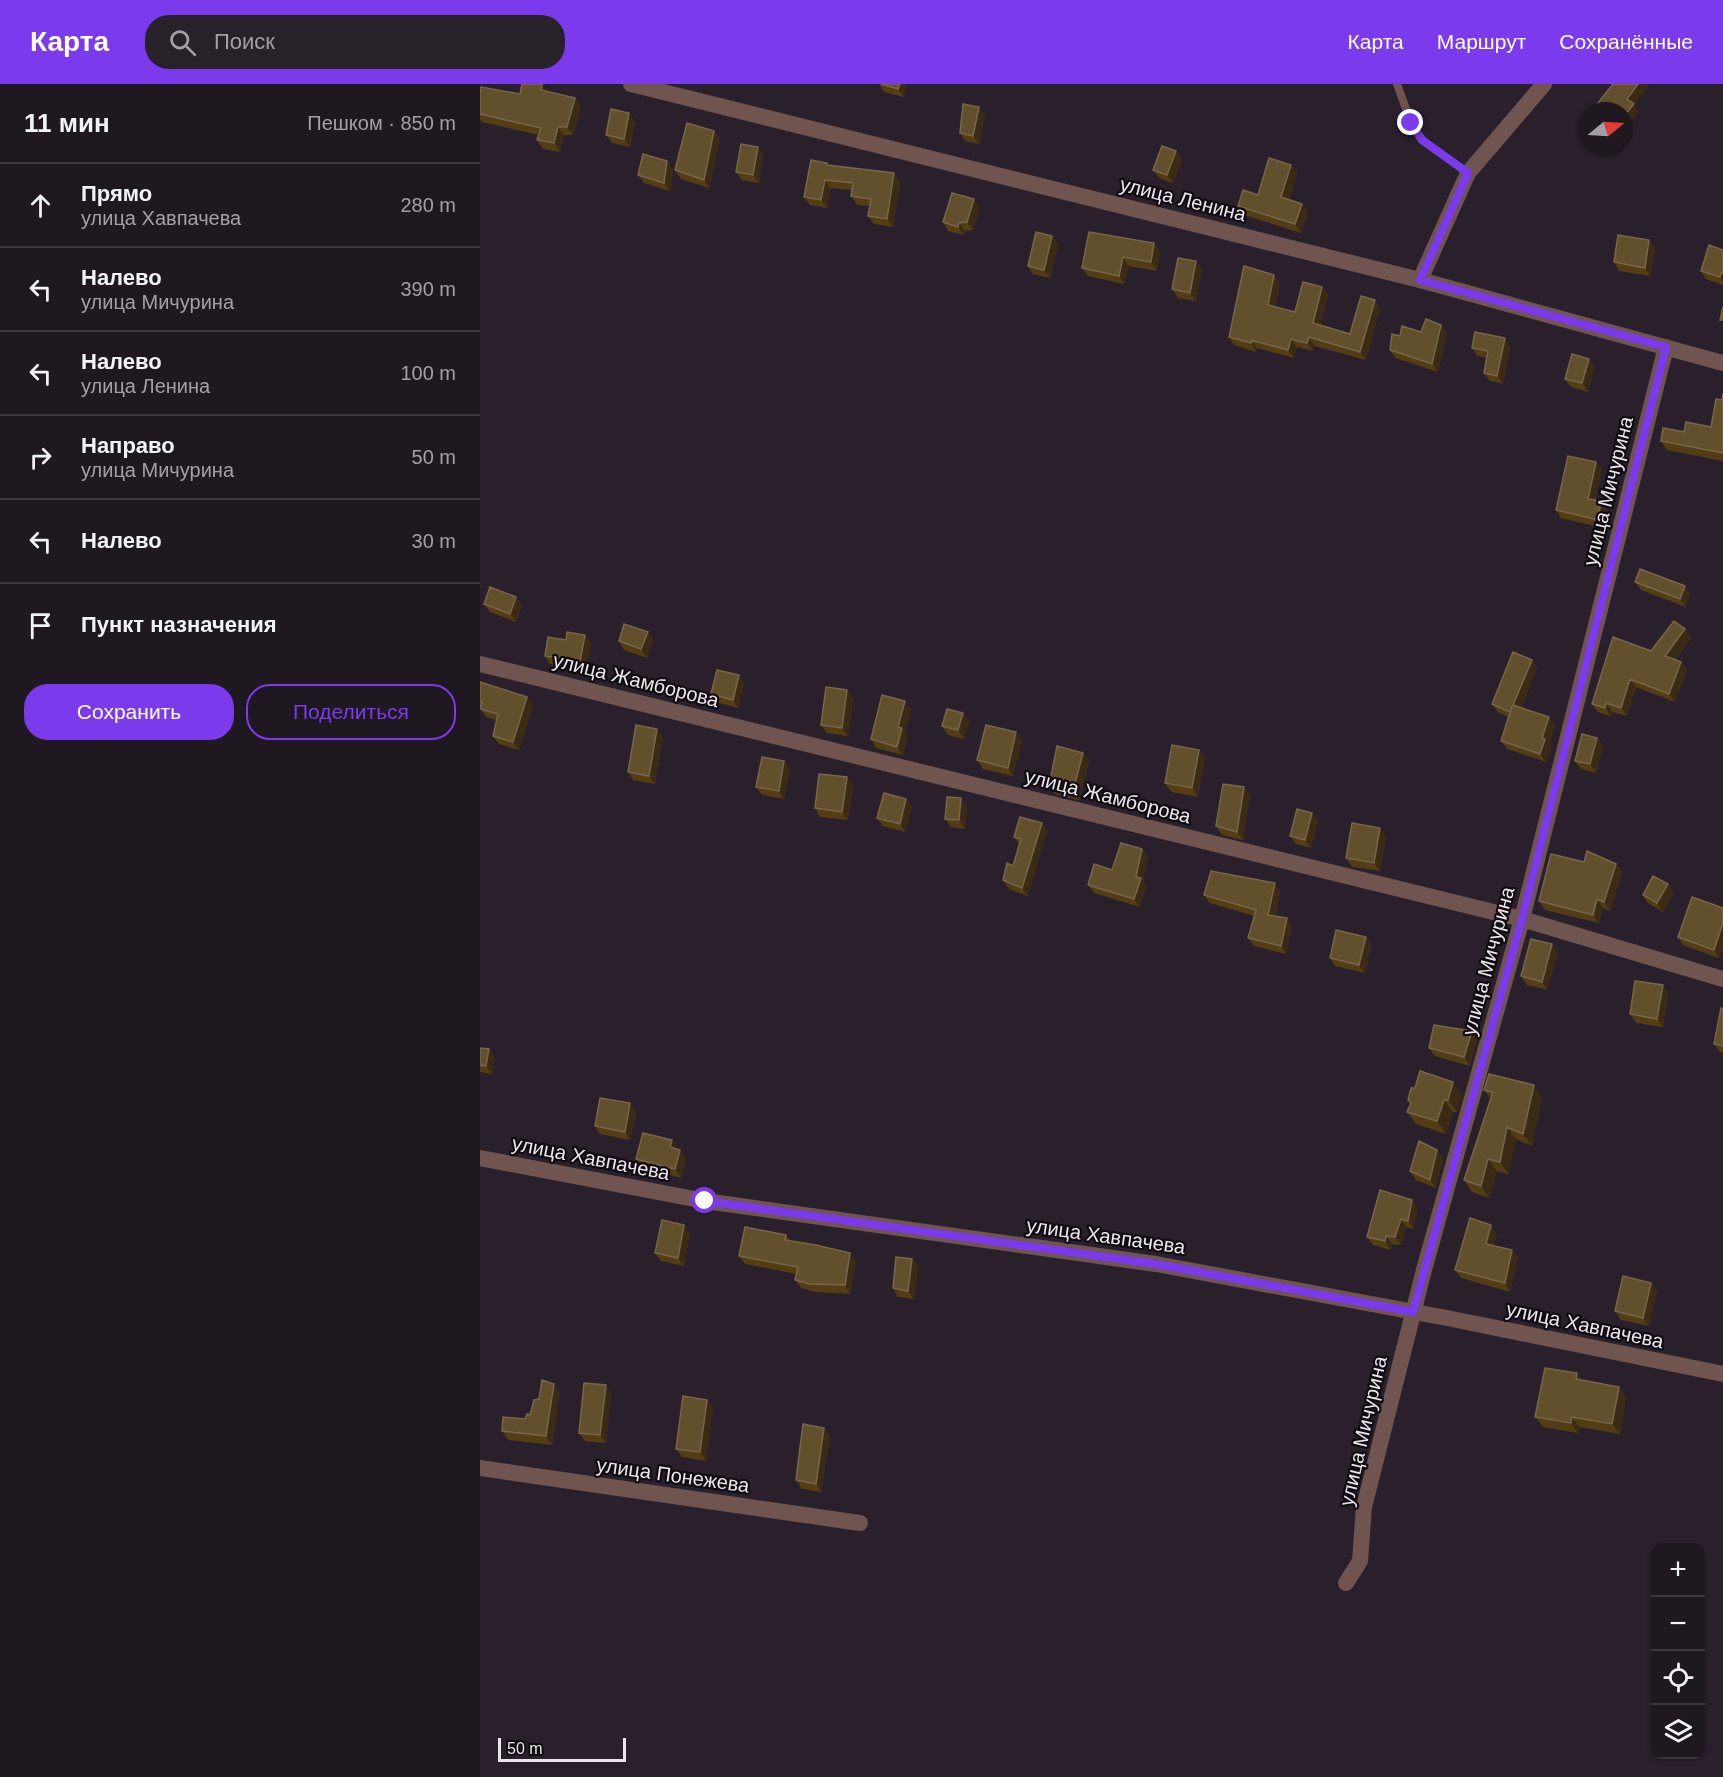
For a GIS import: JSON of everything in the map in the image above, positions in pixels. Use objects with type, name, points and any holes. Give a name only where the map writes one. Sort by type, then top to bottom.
[{"type":"street","name":"улица Ленина","points":[[631,84],[1420,280],[1723,363]]},
{"type":"street","points":[[1420,280],[1468,173],[1544,84]]},
{"type":"street","name":"улица Мичурина","points":[[1346,1583],[1360,1561],[1364,1507],[1413,1312],[1522,919],[1666,347]]},
{"type":"street","name":"улица Жамборова","points":[[480,664],[1522,919],[1723,979]]},
{"type":"street","name":"улица Хавпачева","points":[[480,1158],[705,1201],[1156,1264],[1413,1312],[1723,1374]]},
{"type":"street","name":"улица Понежева","points":[[480,1468],[860,1523]]},
{"type":"lane","points":[[1397,84],[1411,123],[1422,140],[1468,173]]},
{"type":"building","points":[[522,84],[542,84],[541,90],[575,98],[567,127],[558,127],[554,143],[537,140],[541,128],[480,114],[481,87],[520,94]]},
{"type":"building","points":[[881,84],[900,84],[898,89]]},
{"type":"building","points":[[1613,84],[1638,84],[1627,99],[1631,102],[1599,102]]},
{"type":"building","points":[[963,104],[979,107],[973,136],[960,133]]},
{"type":"building","points":[[611,109],[629,113],[624,139],[606,135]]},
{"type":"building","points":[[687,123],[714,131],[704,180],[675,170]]},
{"type":"building","points":[[741,144],[758,147],[753,175],[736,172]]},
{"type":"building","points":[[1162,146],[1176,151],[1167,175],[1153,170]]},
{"type":"building","points":[[643,154],[667,161],[664,183],[638,175]]},
{"type":"building","points":[[1269,158],[1291,165],[1281,197],[1302,204],[1295,224],[1238,206],[1243,190],[1258,195]]},
{"type":"building","points":[[811,160],[827,163],[827,165],[894,173],[887,219],[868,216],[871,199],[851,196],[853,183],[825,180],[821,200],[804,197]]},
{"type":"building","points":[[952,193],[974,199],[967,222],[959,223],[958,227],[943,222]]},
{"type":"building","points":[[1036,232],[1052,236],[1044,270],[1028,266]]},
{"type":"building","points":[[1089,232],[1154,243],[1151,262],[1123,257],[1119,276],[1082,268]]},
{"type":"building","points":[[1618,235],[1649,240],[1645,268],[1614,262]]},
{"type":"building","points":[[1709,245],[1723,250],[1723,273],[1720,277],[1701,271]]},
{"type":"building","points":[[1178,258],[1196,261],[1190,293],[1172,289]]},
{"type":"building","points":[[1244,266],[1274,275],[1268,305],[1295,312],[1303,282],[1322,287],[1313,323],[1350,334],[1361,296],[1375,300],[1360,352],[1309,337],[1307,343],[1291,339],[1288,350],[1251,340],[1251,343],[1229,337]]},
{"type":"building","points":[[1426,319],[1441,325],[1432,364],[1390,350],[1392,334],[1400,336],[1402,326],[1421,332]]},
{"type":"building","points":[[1475,332],[1505,338],[1497,376],[1484,373],[1488,351],[1472,348]]},
{"type":"building","points":[[1572,354],[1589,359],[1582,383],[1565,379]]},
{"type":"building","points":[[1723,393],[1723,453],[1661,441],[1663,428],[1684,432],[1686,422],[1711,427],[1716,399],[1722,400]]},
{"type":"building","points":[[1568,456],[1596,462],[1588,499],[1601,501],[1598,520],[1556,510]]},
{"type":"building","points":[[1640,569],[1685,586],[1680,599],[1635,582]]},
{"type":"building","points":[[490,587],[516,597],[510,614],[484,604]]},
{"type":"building","points":[[1674,621],[1685,629],[1665,656],[1681,662],[1669,694],[1630,679],[1621,708],[1606,703],[1605,708],[1592,704],[1613,637],[1651,651]]},
{"type":"building","points":[[624,624],[648,632],[641,649],[619,641]]},
{"type":"building","points":[[567,632],[585,635],[580,662],[545,656],[548,637],[566,640]]},
{"type":"building","points":[[1513,652],[1532,660],[1513,705],[1549,717],[1542,738],[1545,739],[1540,754],[1501,741],[1512,706],[1510,712],[1492,704]]},
{"type":"building","points":[[717,670],[739,675],[733,700],[711,694]]},
{"type":"building","points":[[480,682],[527,697],[513,742],[493,736],[498,714],[480,709],[482,702],[480,702]]},
{"type":"building","points":[[826,687],[847,690],[842,728],[821,725]]},
{"type":"building","points":[[882,695],[905,701],[898,727],[902,728],[897,747],[871,739]]},
{"type":"building","points":[[947,709],[963,713],[958,730],[942,726]]},
{"type":"building","points":[[636,725],[657,729],[649,776],[628,772]]},
{"type":"building","points":[[986,725],[1016,732],[1008,768],[977,760]]},
{"type":"building","points":[[1582,734],[1597,738],[1590,764],[1575,761]]},
{"type":"building","points":[[1172,745],[1199,750],[1192,788],[1165,783]]},
{"type":"building","points":[[1057,746],[1083,753],[1073,791],[1049,786]]},
{"type":"building","points":[[762,757],[784,761],[779,791],[756,787]]},
{"type":"building","points":[[819,774],[847,777],[842,812],[815,808]]},
{"type":"building","points":[[1223,784],[1244,787],[1237,832],[1216,826]]},
{"type":"building","points":[[884,793],[906,799],[900,824],[877,818]]},
{"type":"building","points":[[947,797],[961,798],[959,820],[945,819]]},
{"type":"building","points":[[1297,809],[1312,813],[1305,840],[1290,836]]},
{"type":"building","points":[[1020,817],[1042,823],[1022,888],[1003,880],[1007,863],[1013,866],[1021,839],[1014,837]]},
{"type":"building","points":[[1352,823],[1380,828],[1374,863],[1346,858]]},
{"type":"building","points":[[1121,843],[1142,849],[1136,877],[1141,878],[1134,899],[1088,885],[1094,864],[1112,870]]},
{"type":"building","points":[[1587,851],[1616,864],[1604,902],[1597,899],[1593,915],[1539,901],[1551,854],[1584,862]]},
{"type":"building","points":[[1211,871],[1275,883],[1268,915],[1287,918],[1281,946],[1248,938],[1256,910],[1204,895]]},
{"type":"building","points":[[1653,876],[1668,884],[1657,903],[1643,895]]},
{"type":"building","points":[[1692,897],[1723,908],[1723,923],[1714,950],[1678,937]]},
{"type":"building","points":[[1336,930],[1366,937],[1359,965],[1330,958]]},
{"type":"building","points":[[1531,939],[1552,944],[1542,982],[1521,976]]},
{"type":"building","points":[[1635,981],[1663,985],[1657,1019],[1630,1014]]},
{"type":"building","points":[[1721,1008],[1723,1009],[1723,1046],[1714,1044]]},
{"type":"building","points":[[1434,1025],[1472,1031],[1464,1057],[1429,1048]]},
{"type":"building","points":[[480,1048],[489,1049],[486,1066],[480,1065]]},
{"type":"building","points":[[1420,1071],[1453,1082],[1448,1100],[1444,1100],[1437,1121],[1407,1112],[1411,1103],[1408,1100],[1411,1088],[1415,1088]]},
{"type":"building","points":[[1489,1074],[1534,1085],[1523,1134],[1507,1127],[1500,1162],[1488,1159],[1481,1186],[1464,1180],[1493,1092],[1484,1090]]},
{"type":"building","points":[[600,1098],[630,1103],[625,1132],[595,1126]]},
{"type":"building","points":[[643,1133],[672,1140],[670,1147],[680,1150],[675,1169],[636,1159]]},
{"type":"building","points":[[1419,1141],[1437,1150],[1430,1180],[1410,1171]]},
{"type":"building","points":[[1380,1190],[1412,1200],[1408,1221],[1401,1219],[1395,1237],[1386,1236],[1385,1241],[1367,1237]]},
{"type":"building","points":[[1470,1218],[1491,1225],[1486,1244],[1512,1250],[1505,1283],[1455,1270]]},
{"type":"building","points":[[662,1220],[684,1225],[678,1258],[655,1253]]},
{"type":"building","points":[[745,1227],[786,1235],[785,1240],[850,1253],[845,1285],[809,1284],[795,1280],[798,1267],[739,1256]]},
{"type":"building","points":[[896,1257],[912,1259],[908,1291],[893,1288]]},
{"type":"building","points":[[1623,1276],[1651,1283],[1643,1318],[1615,1311]]},
{"type":"building","points":[[1545,1368],[1577,1373],[1576,1379],[1619,1387],[1612,1424],[1572,1417],[1571,1423],[1535,1417]]},
{"type":"building","points":[[542,1380],[554,1384],[546,1436],[502,1431],[503,1417],[525,1419],[527,1414],[530,1415],[534,1400],[539,1399]]},
{"type":"building","points":[[584,1383],[606,1385],[600,1435],[579,1433]]},
{"type":"building","points":[[683,1396],[707,1400],[700,1452],[676,1449]]},
{"type":"building","points":[[803,1424],[824,1428],[816,1484],[796,1480]]},
{"type":"route","points":[[705,1201],[1156,1264],[1413,1312],[1522,919],[1666,347],[1420,280],[1468,173],[1422,140],[1411,123]]}]
